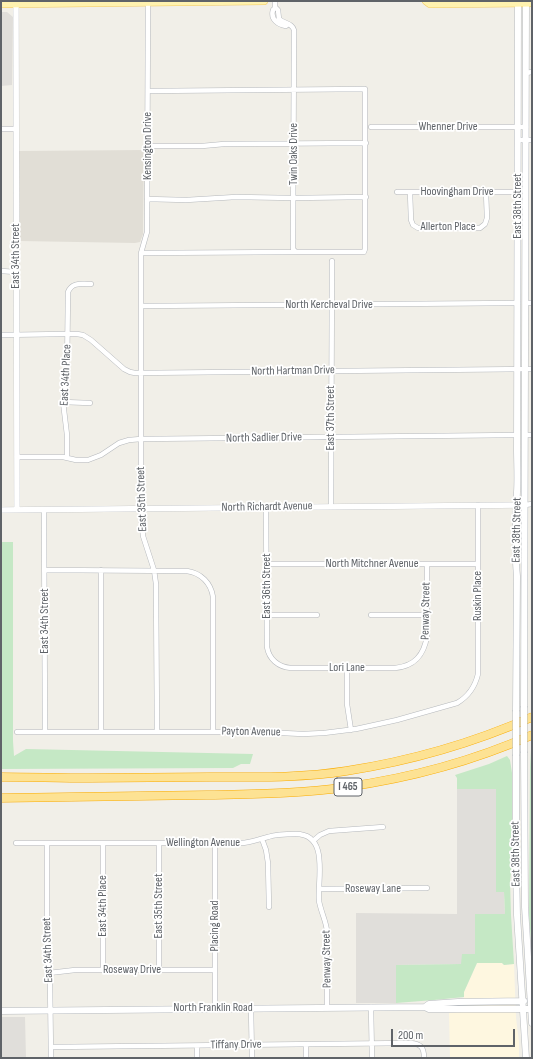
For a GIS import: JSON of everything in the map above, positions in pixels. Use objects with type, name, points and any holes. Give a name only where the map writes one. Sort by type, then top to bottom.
[{"type":"highway","name":"I 465","points":[[2,777],[236,778],[330,773],[375,766],[434,752],[477,739],[532,717]]},
{"type":"highway","name":"I 465","points":[[1,798],[263,794],[294,793],[331,789],[377,782],[435,769],[486,753],[532,735]]},
{"type":"main road","points":[[1,4],[16,2],[264,1]]},
{"type":"main road","points":[[426,1],[430,4],[524,2]]},
{"type":"main road","name":"East 38th Street","points":[[524,2],[529,72],[526,127],[529,140],[525,303],[525,901],[532,1023]]},
{"type":"main road","name":"East 38th Street","points":[[524,2],[518,127],[516,886],[526,1058]]},
{"type":"main road","name":"North Franklin Road","points":[[425,1007],[428,1004],[458,1002],[531,1001]]},
{"type":"main road","name":"North Franklin Road","points":[[1,1011],[371,1007],[425,1007],[429,1009],[531,1009]]},
{"type":"street","name":"Twin Oaks Drive","points":[[275,1],[275,7],[273,10],[274,20],[280,25],[286,26],[288,24],[292,26],[294,30],[293,248],[296,252]]},
{"type":"street","name":"East 34th Street","points":[[16,2],[17,510]]},
{"type":"street","name":"Kensington Drive","points":[[141,289],[141,253],[146,232],[147,199],[148,2]]},
{"type":"street","points":[[141,253],[364,252],[365,249],[365,89],[148,91]]},
{"type":"street","name":"Whenner Drive","points":[[371,128],[526,127]]},
{"type":"street","points":[[1,129],[16,129]]},
{"type":"street","points":[[518,140],[529,140]]},
{"type":"street","points":[[148,146],[366,143]]},
{"type":"street","name":"Hoovingham Drive","points":[[397,192],[518,192]]},
{"type":"street","name":"Allerton Place","points":[[410,192],[410,220],[413,225],[418,228],[480,228],[485,224],[487,218],[486,192]]},
{"type":"street","points":[[147,199],[366,197]]},
{"type":"street","points":[[332,261],[332,304]]},
{"type":"street","points":[[1,271],[16,272]]},
{"type":"street","name":"East 34th Place","points":[[67,457],[67,435],[63,402],[68,372],[68,293],[69,289],[73,285],[91,284]]},
{"type":"street","name":"East 35th Street","points":[[141,289],[141,509],[143,536],[154,570],[157,592],[157,732]]},
{"type":"street","name":"North Kercheval Drive","points":[[141,306],[518,303]]},
{"type":"street","points":[[525,303],[532,303]]},
{"type":"street","name":"East 37th Street","points":[[331,507],[332,304]]},
{"type":"street","name":"North Hartman Drive","points":[[1,335],[78,334],[91,340],[124,369],[131,372],[141,373],[532,369]]},
{"type":"street","points":[[63,402],[90,402]]},
{"type":"street","name":"North Sadlier Drive","points":[[17,457],[63,456],[80,460],[92,459],[120,443],[129,440],[141,439],[517,435]]},
{"type":"street","points":[[525,435],[532,435]]},
{"type":"street","name":"North Richardt Avenue","points":[[1,510],[532,504]]},
{"type":"street","name":"Ruskin Place","points":[[474,686],[478,674],[478,505]]},
{"type":"street","name":"East 36th Street","points":[[266,508],[267,647],[274,662]]},
{"type":"street","name":"East 34th Street","points":[[44,510],[45,732]]},
{"type":"street","name":"North Mitchner Avenue","points":[[267,564],[478,564]]},
{"type":"street","name":"Penway Street","points":[[419,657],[426,643],[427,564]]},
{"type":"street","points":[[44,570],[154,570],[185,571],[200,575],[208,583],[212,590],[213,597],[213,732]]},
{"type":"street","points":[[100,732],[101,570]]},
{"type":"street","points":[[267,615],[317,615]]},
{"type":"street","points":[[371,615],[427,615]]},
{"type":"street","name":"Lori Lane","points":[[274,662],[289,668],[397,668],[409,665],[419,657]]},
{"type":"street","points":[[347,668],[347,704],[351,730]]},
{"type":"street","name":"Payton Avenue","points":[[17,732],[262,732],[310,734],[334,732],[351,730],[397,720],[452,705],[466,697],[474,686]]},
{"type":"street","points":[[313,841],[321,834],[331,831],[383,827]]},
{"type":"street","name":"Wellington Avenue","points":[[16,843],[245,843],[278,835],[298,834],[306,836],[313,841]]},
{"type":"street","points":[[262,839],[268,863],[269,907]]},
{"type":"street","name":"Penway Street","points":[[313,841],[317,847],[320,858],[319,901],[327,931],[327,1008]]},
{"type":"street","name":"East 34th Street","points":[[46,843],[47,953],[49,973],[51,1058]]},
{"type":"street","name":"East 34th Place","points":[[103,843],[103,970]]},
{"type":"street","name":"East 35th Street","points":[[159,843],[159,970]]},
{"type":"street","name":"Placing Road","points":[[215,843],[215,1008]]},
{"type":"street","name":"Roseway Lane","points":[[320,889],[427,888]]},
{"type":"street","name":"Roseway Drive","points":[[49,973],[75,970],[215,970]]},
{"type":"street","points":[[371,1007],[372,1058]]},
{"type":"street","points":[[251,1008],[252,1058]]},
{"type":"street","points":[[306,1044],[306,1058]]},
{"type":"street","name":"Tiffany Drive","points":[[51,1047],[415,1044],[421,1046],[424,1058]]},
{"type":"street","points":[[197,1046],[197,1058]]},
{"type":"shaded area","points":[[1,12],[7,12],[13,17],[12,85],[1,86]]},
{"type":"shaded area","points":[[144,150],[143,234],[140,242],[20,241],[19,151]]},
{"type":"shaded area","points":[[496,788],[496,892],[504,892],[505,914],[475,954],[461,964],[396,965],[396,1003],[356,1003],[356,913],[457,914],[457,789]]},
{"type":"shaded area","points":[[477,963],[502,963],[504,965],[514,964],[519,1058],[450,1058],[449,1013],[463,1012],[464,992]]},
{"type":"shaded area","points":[[1,1017],[25,1017],[26,1058],[1,1058]]},
{"type":"green space","points":[[1,542],[13,542],[14,756],[26,749],[253,754],[250,764],[241,764],[233,768],[1,769]]},
{"type":"green space","points":[[532,749],[531,942],[529,915],[530,767]]},
{"type":"green space","points":[[507,756],[510,760],[512,773],[512,865],[510,881],[514,964],[504,965],[502,963],[477,963],[464,992],[464,997],[396,1003],[396,965],[461,964],[462,954],[475,954],[475,914],[505,914],[504,892],[496,892],[496,789],[457,789],[457,778],[455,775],[489,764]]}]
